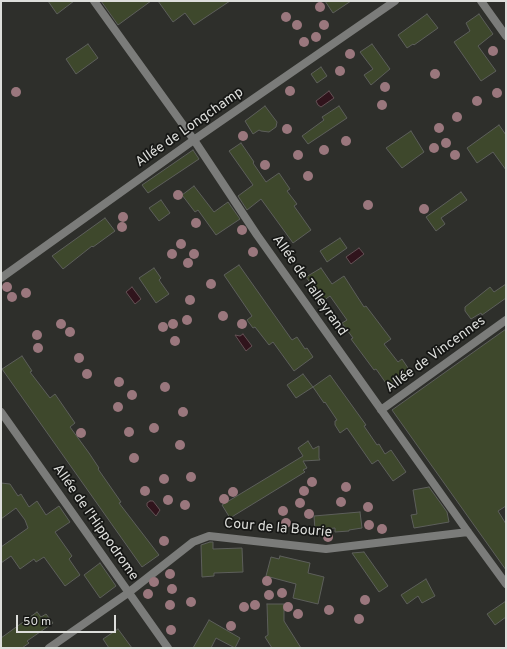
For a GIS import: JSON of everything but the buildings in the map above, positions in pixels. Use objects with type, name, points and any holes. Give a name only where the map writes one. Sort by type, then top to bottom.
[{"type":"street","name":"Allée de Talleyrand","points":[[94,1],[194,140],[257,235],[506,584]]},
{"type":"street","name":"Allée de Longchamp","points":[[1,278],[194,140],[395,1]]},
{"type":"street","points":[[481,1],[506,36]]},
{"type":"street","name":"Allée de Vincennes","points":[[381,410],[506,320]]},
{"type":"street","name":"Allée de l'Hippodrome","points":[[1,412],[168,648]]},
{"type":"street","name":"Cour de la Bourie","points":[[49,648],[128,593],[193,542],[209,536],[326,549],[468,532]]},
{"type":"shaded area","points":[[329,91],[334,98],[321,107],[316,101]]},
{"type":"shaded area","points":[[359,248],[364,254],[351,264],[346,257]]},
{"type":"shaded area","points":[[132,287],[141,299],[135,304],[126,292]]},
{"type":"shaded area","points":[[243,334],[252,346],[246,351],[235,335],[240,336]]},
{"type":"shaded area","points":[[153,501],[160,510],[156,516],[147,506],[147,503]]}]
